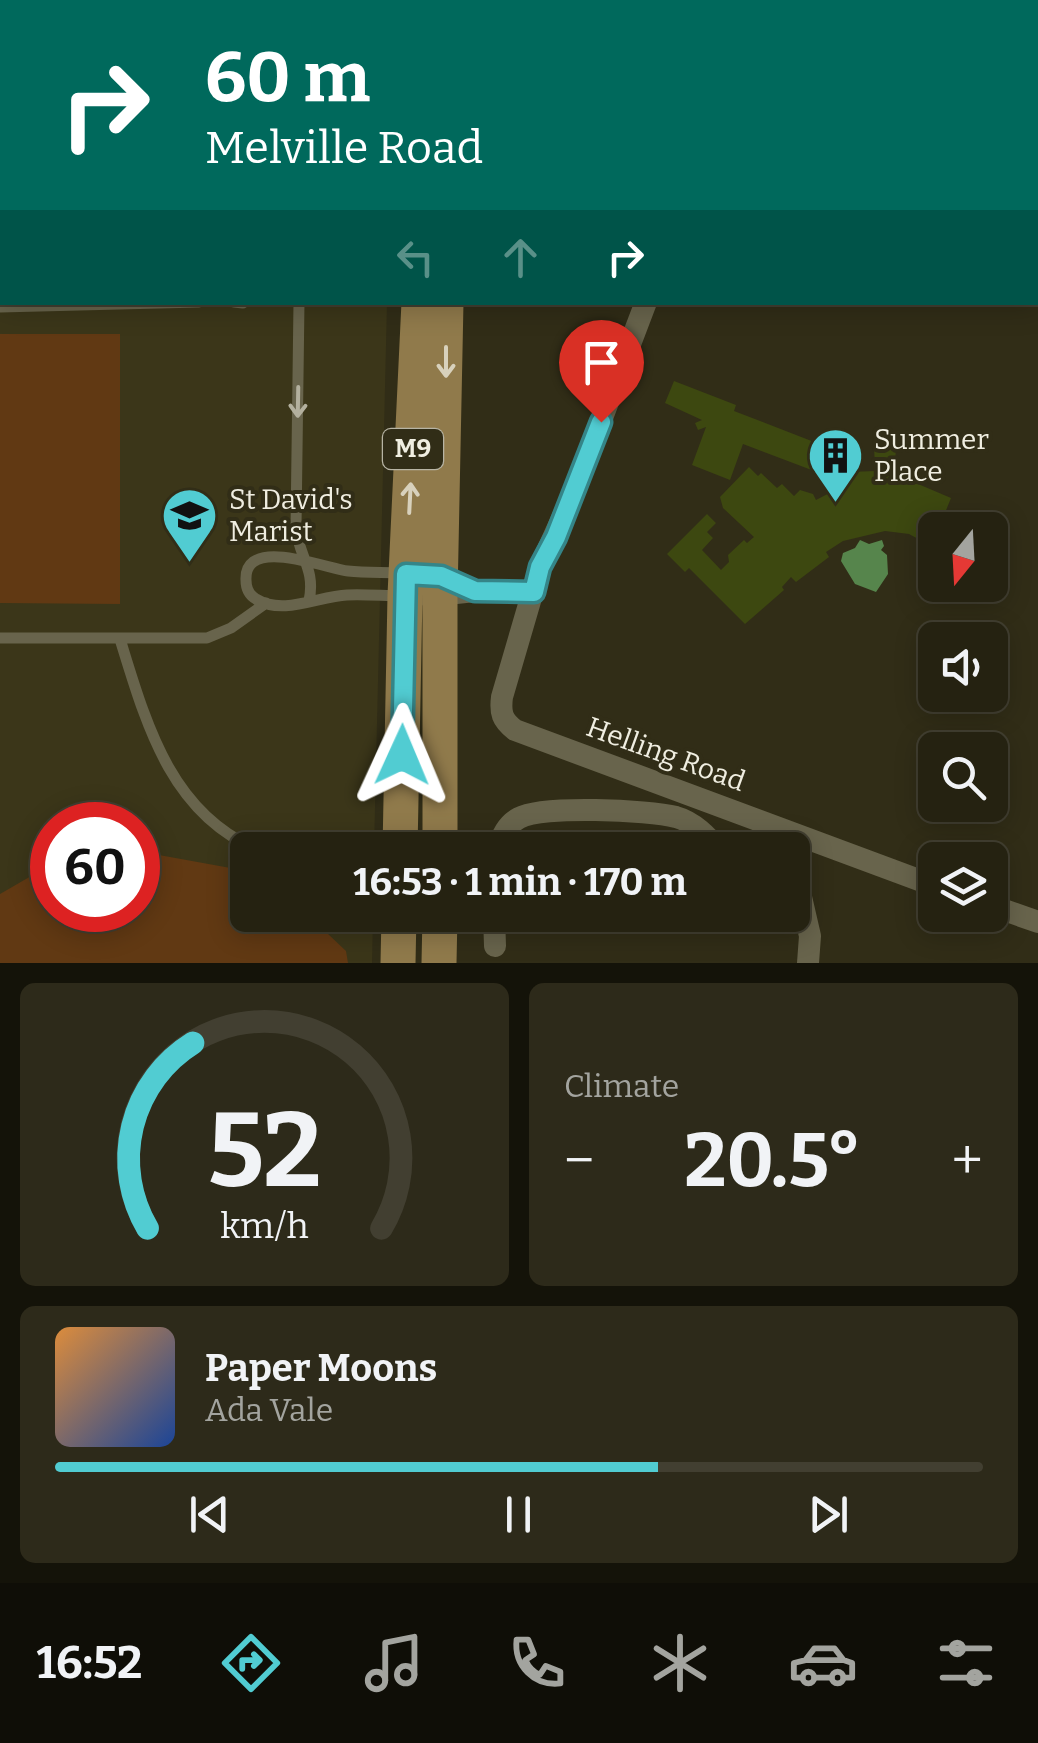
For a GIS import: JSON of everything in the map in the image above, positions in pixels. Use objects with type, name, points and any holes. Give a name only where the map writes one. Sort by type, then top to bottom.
[{"type":"main road","name":"M9","points":[[418,305],[423,586],[439,832]]},
{"type":"main road","name":"M9","points":[[402,832],[446,305]]},
{"type":"main road","points":[[398,963],[399,932]]},
{"type":"main road","points":[[439,963],[440,932]]},
{"type":"street","points":[[423,586],[534,592],[540,567],[568,508],[645,305]]},
{"type":"street","name":"Helling Road","points":[[534,592],[502,697],[500,710],[505,722],[515,730],[768,832]]},
{"type":"street","points":[[505,832],[522,816],[601,810],[676,817],[701,832]]},
{"type":"street","name":"Helling Road","points":[[810,847],[918,881]]},
{"type":"street","points":[[1008,911],[1038,922]]},
{"type":"street","points":[[495,932],[495,946]]},
{"type":"street","points":[[795,932],[808,963]]},
{"type":"lane","points":[[0,307],[80,305]]},
{"type":"lane","points":[[299,305],[296,526],[299,548],[308,561],[312,579],[310,601]]},
{"type":"lane","points":[[271,557],[308,561],[423,586],[279,606],[249,593],[245,583],[246,572],[253,563],[271,557]]},
{"type":"lane","points":[[0,638],[207,638],[231,628],[266,603]]},
{"type":"lane","points":[[120,639],[162,760],[199,812],[230,834]]},
{"type":"shaded area","name":"St David's Marist","points":[[0,305],[387,305],[374,832],[230,832],[230,932],[373,932],[372,963],[0,963]]},
{"type":"shaded area","points":[[0,334],[120,334],[120,604],[0,603]]},
{"type":"shaded area","points":[[860,540],[869,544],[882,540],[881,550],[887,555],[888,574],[876,592],[855,584],[841,561],[843,553],[855,548]]},
{"type":"shaded area","points":[[160,855],[230,868],[230,932],[326,932],[346,951],[348,963],[0,963],[0,894],[30,877],[30,932],[160,932]]},
{"type":"building","name":"Summer Place","points":[[674,381],[736,405],[734,411],[845,454],[840,468],[850,472],[875,471],[874,444],[896,443],[895,471],[904,472],[904,478],[951,498],[945,512],[918,512],[918,539],[885,531],[843,541],[796,582],[791,577],[782,587],[784,590],[745,624],[689,568],[685,572],[667,554],[707,514],[716,523],[707,532],[713,538],[702,550],[721,570],[729,562],[728,555],[744,540],[747,543],[754,537],[723,508],[720,497],[749,467],[777,488],[782,484],[794,496],[800,490],[813,494],[816,500],[841,487],[838,480],[743,444],[730,480],[692,465],[706,427],[698,430],[695,423],[702,420],[665,403]]},
{"type":"place","name":"Summer Place","points":[[835,504]]},
{"type":"place","name":"St David's Marist","points":[[190,564]]},
{"type":"route","points":[[402,755],[406,574],[441,576],[475,591],[534,592],[540,567],[556,537],[601,422]]}]
